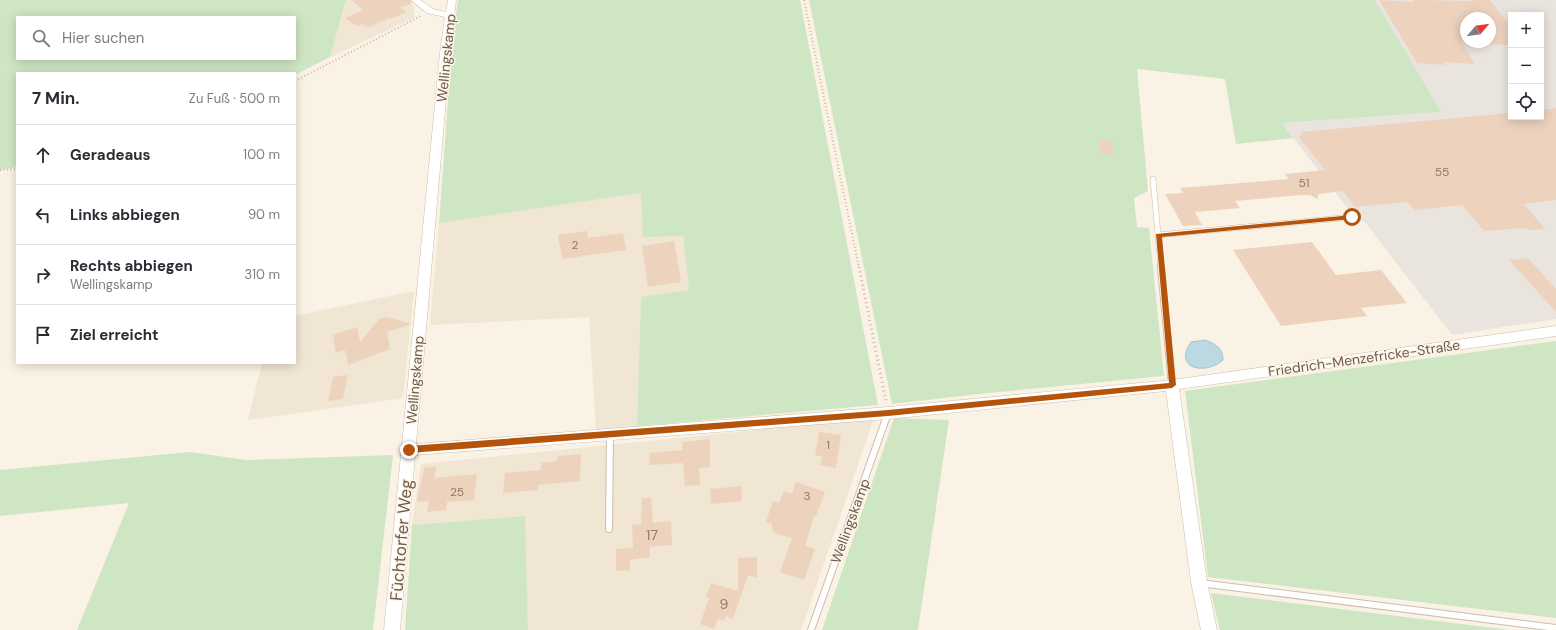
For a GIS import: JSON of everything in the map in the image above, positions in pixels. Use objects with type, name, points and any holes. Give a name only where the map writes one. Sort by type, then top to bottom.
[{"type":"street","points":[[415,0],[430,11],[450,16]]},
{"type":"street","name":"Wellingskamp","points":[[409,450],[452,0]]},
{"type":"street","name":"Friedrich-Menzefricke-Straße","points":[[1172,385],[1556,331]]},
{"type":"street","points":[[409,450],[888,413],[1172,385],[1199,582],[1209,630]]},
{"type":"street","name":"Füchtorfer Weg","points":[[392,630],[409,450]]},
{"type":"lane","points":[[1153,179],[1172,385]]},
{"type":"lane","points":[[1158,235],[1352,217]]},
{"type":"lane","name":"Wellingskamp","points":[[811,630],[888,413]]},
{"type":"lane","points":[[609,529],[610,434]]},
{"type":"lane","points":[[1199,582],[1556,628]]},
{"type":"path","points":[[804,0],[888,413]]},
{"type":"path","points":[[296,80],[430,11]]},
{"type":"path","points":[[0,170],[16,169]]},
{"type":"shaded area","points":[[346,0],[405,0],[414,6],[414,18],[330,57]]},
{"type":"shaded area","points":[[1375,0],[1556,0],[1556,319],[1452,335],[1364,221],[1358,222],[1282,123],[1440,112]]},
{"type":"shaded area","points":[[641,193],[683,236],[689,290],[641,298],[637,426],[596,430],[589,317],[430,325],[439,223]]},
{"type":"shaded area","points":[[414,291],[403,398],[248,420],[262,364],[296,364],[296,316]]},
{"type":"shaded area","points":[[874,418],[801,630],[528,630],[525,516],[412,525],[421,464]]},
{"type":"green space","points":[[0,0],[346,0],[330,57],[296,74],[296,72],[16,72],[16,167],[0,170]]},
{"type":"green space","points":[[458,0],[800,0],[878,405],[637,426],[641,297],[689,290],[683,236],[643,237],[641,193],[439,223],[452,46]]},
{"type":"green space","points":[[809,0],[1375,0],[1441,112],[1282,123],[1293,138],[1236,144],[1225,79],[1137,69],[1148,191],[1134,198],[1137,227],[1149,228],[1164,376],[892,404]]},
{"type":"green space","points":[[1556,341],[1556,618],[1208,577],[1185,391]]},
{"type":"green space","points":[[894,418],[949,420],[918,630],[822,630]]},
{"type":"green space","points":[[190,452],[246,460],[393,455],[373,630],[77,630],[129,503],[0,516],[0,470]]},
{"type":"green space","points":[[525,516],[528,630],[405,630],[412,525]]},
{"type":"green space","points":[[1211,593],[1510,630],[1220,630]]},
{"type":"water","points":[[1205,340],[1220,349],[1223,360],[1216,365],[1209,367],[1194,367],[1189,364],[1186,359],[1186,351],[1191,342]]},
{"type":"building","points":[[351,0],[410,0],[412,3],[400,8],[406,12],[370,27],[366,27],[362,24],[357,26],[345,18],[363,10]]},
{"type":"building","points":[[1379,0],[1414,2],[1413,0],[1490,0],[1508,24],[1508,45],[1496,44],[1496,12],[1460,12],[1460,48],[1465,48],[1475,64],[1443,62],[1445,65],[1417,63]]},
{"type":"building","points":[[1556,108],[1556,200],[1523,204],[1546,229],[1528,230],[1526,228],[1484,231],[1462,205],[1415,210],[1407,202],[1355,207],[1343,191],[1319,194],[1317,199],[1310,195],[1301,195],[1235,201],[1240,208],[1195,212],[1202,225],[1183,226],[1165,194],[1183,193],[1180,188],[1289,179],[1285,174],[1325,170],[1298,136],[1303,135],[1300,132],[1508,113],[1508,120],[1544,120],[1544,110]]},
{"type":"building","points":[[1100,140],[1112,141],[1113,155],[1100,153]]},
{"type":"building","points":[[587,231],[588,238],[623,233],[626,250],[562,259],[558,235]]},
{"type":"building","points":[[674,241],[681,282],[648,287],[642,246]]},
{"type":"building","points":[[1312,242],[1336,275],[1381,270],[1407,303],[1361,308],[1367,316],[1281,326],[1233,250]]},
{"type":"building","points":[[1528,258],[1556,289],[1556,312],[1509,260]]},
{"type":"building","points":[[386,317],[412,324],[387,332],[390,349],[348,365],[345,350],[336,353],[333,335],[357,327],[360,342],[379,319]]},
{"type":"building","points":[[348,375],[343,399],[328,401],[333,377]]},
{"type":"building","points":[[819,432],[841,435],[836,468],[820,465],[822,456],[815,455]]},
{"type":"building","points":[[710,439],[710,467],[699,468],[700,485],[685,486],[683,463],[649,465],[650,453],[683,450],[682,442]]},
{"type":"building","points":[[581,454],[580,481],[538,485],[538,490],[503,493],[505,473],[541,470],[541,463],[557,461],[558,456]]},
{"type":"building","points":[[436,467],[434,478],[477,474],[474,500],[447,502],[446,510],[427,512],[429,501],[417,502],[419,489],[424,468]]},
{"type":"building","points":[[796,482],[825,492],[816,516],[814,515],[805,546],[815,549],[804,580],[780,572],[792,538],[774,533],[771,523],[766,522],[773,501],[779,503],[784,491],[792,494]]},
{"type":"building","points":[[741,486],[742,501],[711,504],[710,489]]},
{"type":"building","points":[[642,498],[651,498],[653,523],[671,521],[672,545],[650,547],[650,557],[630,560],[630,570],[616,571],[616,549],[633,548],[632,525],[641,524]]},
{"type":"building","points":[[757,557],[757,578],[748,575],[733,619],[726,616],[724,621],[718,619],[714,629],[700,624],[709,598],[706,597],[711,583],[738,591],[738,558]]},
{"type":"route","points":[[409,450],[888,413],[1172,385],[1158,235],[1352,217]]}]
